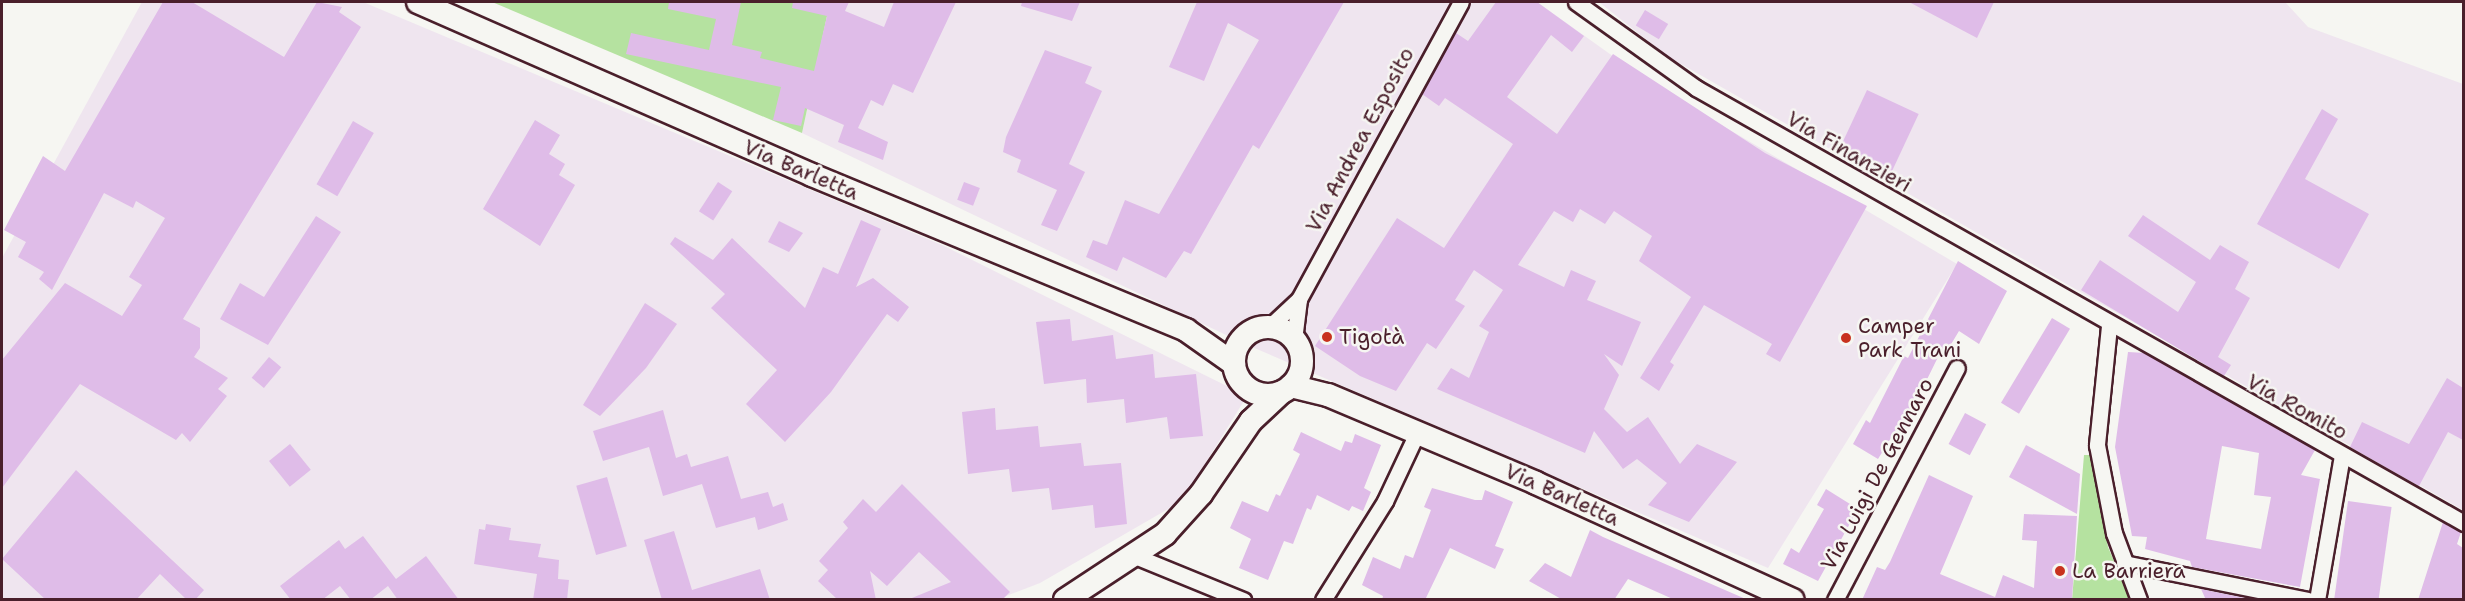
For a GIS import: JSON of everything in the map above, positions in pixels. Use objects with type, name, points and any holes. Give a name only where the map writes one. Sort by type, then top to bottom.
[{"type":"main road","name":"Via Barletta","points":[[418,2],[812,175],[1186,330],[1234,364],[1251,390]]},
{"type":"main road","points":[[1234,364],[1242,338],[1269,327],[1294,340]]},
{"type":"main road","name":"Via Barletta","points":[[1186,330],[1242,338]]},
{"type":"main road","name":"Via Barletta","points":[[1294,340],[1291,382],[1328,395],[1417,433],[1793,600]]},
{"type":"main road","points":[[1251,421],[1251,390],[1291,382]]},
{"type":"main road","points":[[1065,600],[1135,556],[1186,513],[1251,421],[1291,382]]},
{"type":"street","name":"Via Andrea Esposito","points":[[1269,327],[1299,299],[1461,2]]},
{"type":"street","name":"Via Finanzieri","points":[[1576,2],[1696,88],[2109,326]]},
{"type":"street","name":"Via Andrea Esposito","points":[[1294,340],[1299,299]]},
{"type":"street","name":"Via Romito","points":[[2109,326],[2463,523]]},
{"type":"street","points":[[2109,326],[2097,410],[2097,445],[2107,506],[2124,563],[2139,600]]},
{"type":"street","name":"Via Luigi De Gennaro","points":[[1835,600],[1957,368]]},
{"type":"street","points":[[1323,600],[1385,501],[1417,433]]},
{"type":"street","points":[[2317,600],[2342,456]]},
{"type":"street","points":[[1135,556],[1243,600]]},
{"type":"street","points":[[2124,563],[2307,600]]},
{"type":"shaded area","points":[[142,2],[363,2],[942,245],[1247,396],[1182,501],[1040,583],[998,599],[2,600],[2,258]]},
{"type":"shaded area","points":[[830,2],[1537,2],[1652,84],[1957,264],[1768,568],[1245,344],[802,133]]},
{"type":"shaded area","points":[[1599,2],[2285,2],[2308,27],[2463,84],[2463,510],[1667,56]]},
{"type":"green space","points":[[492,2],[830,2],[802,133]]},
{"type":"green space","points":[[2084,455],[2092,455],[2108,547],[2130,599],[2072,600]]},
{"type":"building","points":[[163,2],[192,2],[284,57],[317,2],[342,7],[339,12],[361,27],[183,319],[200,328],[200,348],[194,357],[228,378],[218,389],[227,396],[190,442],[182,433],[176,440],[80,384],[2,488],[2,360],[65,283],[122,316],[142,285],[129,277],[165,218],[136,201],[133,208],[104,193],[52,290],[39,279],[44,272],[18,257],[26,242],[4,230],[43,156],[65,171]]},
{"type":"building","points":[[669,2],[741,2],[732,45],[762,52],[760,58],[814,71],[827,16],[792,8],[793,2],[849,2],[845,11],[884,27],[894,2],[956,2],[913,93],[893,84],[883,106],[871,100],[858,128],[888,142],[883,160],[838,142],[844,125],[805,108],[801,126],[773,120],[781,87],[626,54],[631,33],[709,50],[716,19],[668,9]]},
{"type":"building","points":[[1022,2],[1080,2],[1072,21],[1021,6]]},
{"type":"building","points":[[1197,2],[1344,2],[1259,149],[1253,145],[1191,254],[1184,251],[1166,278],[1123,257],[1117,271],[1086,257],[1093,240],[1107,245],[1125,200],[1159,214],[1259,40],[1228,23],[1204,81],[1169,67]]},
{"type":"building","points":[[1496,2],[1537,2],[1584,36],[1572,52],[1551,35],[1507,97],[1557,134],[1613,54],[1765,153],[1867,206],[1780,362],[1766,354],[1772,344],[1704,305],[1670,362],[1674,365],[1659,391],[1640,378],[1691,297],[1639,261],[1652,236],[1614,211],[1605,224],[1580,209],[1573,222],[1554,211],[1518,265],[1564,287],[1571,270],[1596,281],[1587,300],[1641,322],[1622,366],[1604,354],[1619,375],[1604,409],[1627,432],[1648,417],[1680,464],[1697,444],[1737,462],[1689,522],[1648,505],[1667,483],[1637,459],[1623,469],[1594,431],[1585,453],[1437,389],[1451,368],[1469,378],[1489,332],[1479,326],[1503,290],[1474,270],[1455,300],[1465,306],[1436,349],[1427,343],[1396,391],[1360,376],[1315,346],[1397,218],[1444,248],[1513,144],[1445,98],[1439,106],[1422,94],[1456,33],[1468,41]]},
{"type":"building","points":[[1909,2],[1994,2],[1977,38]]},
{"type":"building","points":[[1645,10],[1668,24],[1659,39],[1636,25]]},
{"type":"building","points":[[1045,50],[1092,67],[1085,83],[1102,91],[1069,164],[1085,172],[1057,231],[1041,225],[1057,190],[1017,172],[1021,160],[1003,152],[1006,137]]},
{"type":"building","points":[[1867,90],[1919,114],[1889,177],[1838,153]]},
{"type":"building","points":[[2322,109],[2338,119],[2305,179],[2369,214],[2339,269],[2257,224]]},
{"type":"building","points":[[535,120],[560,135],[549,154],[565,164],[559,175],[575,185],[540,246],[483,209]]},
{"type":"building","points":[[353,121],[374,133],[337,196],[316,184]]},
{"type":"building","points":[[718,182],[732,191],[713,221],[699,211]]},
{"type":"building","points":[[964,182],[980,188],[973,206],[957,200]]},
{"type":"building","points":[[2143,215],[2210,260],[2220,245],[2249,262],[2235,289],[2250,298],[2218,357],[2231,365],[2224,376],[2081,290],[2100,260],[2178,312],[2196,282],[2128,236]]},
{"type":"building","points":[[316,216],[341,232],[268,345],[220,319],[240,283],[264,297]]},
{"type":"building","points":[[861,220],[881,229],[856,287],[873,278],[909,307],[898,322],[887,314],[831,392],[785,442],[746,404],[777,370],[711,308],[725,294],[670,244],[675,237],[713,260],[732,238],[805,308],[823,267],[838,274]]},
{"type":"building","points":[[779,221],[803,233],[789,252],[768,242]]},
{"type":"building","points":[[1958,261],[2007,291],[1979,344],[1959,331],[1944,356],[1940,353],[1906,422],[1902,420],[1878,459],[1853,444],[1866,420],[1870,423],[1904,356],[1908,358]]},
{"type":"building","points":[[645,303],[677,324],[646,368],[600,416],[583,405]]},
{"type":"building","points":[[2052,318],[2070,329],[2019,414],[2001,403]]},
{"type":"building","points":[[1070,319],[1072,341],[1113,335],[1116,359],[1153,354],[1155,378],[1196,374],[1203,436],[1170,439],[1167,417],[1126,423],[1124,399],[1087,403],[1086,379],[1044,384],[1036,322]]},
{"type":"building","points":[[2128,352],[2145,353],[2315,450],[2301,475],[2320,479],[2300,587],[2192,567],[2190,561],[2145,549],[2147,537],[2132,536],[2115,447]],"holes":[[[2222,446],[2259,453],[2254,495],[2271,497],[2261,549],[2206,539]]]},
{"type":"building","points":[[269,357],[281,367],[264,388],[252,378]]},
{"type":"building","points":[[2447,378],[2463,388],[2463,440],[2448,432],[2419,486],[2350,447],[2362,422],[2409,444]]},
{"type":"building","points":[[995,408],[996,430],[1038,426],[1040,447],[1081,443],[1084,466],[1121,463],[1127,524],[1095,528],[1093,505],[1052,510],[1049,488],[1012,492],[1009,469],[968,474],[962,412]]},
{"type":"building","points":[[663,410],[676,458],[687,454],[691,467],[728,456],[741,499],[768,492],[773,507],[783,503],[788,520],[758,530],[755,517],[716,528],[702,484],[663,496],[649,447],[603,461],[593,431]]},
{"type":"building","points":[[1965,413],[1986,424],[1970,455],[1949,444]]},
{"type":"building","points":[[1301,432],[1341,451],[1345,441],[1352,443],[1355,434],[1381,445],[1364,488],[1371,492],[1363,511],[1352,506],[1349,511],[1317,495],[1311,510],[1307,508],[1293,544],[1284,541],[1268,580],[1239,568],[1251,539],[1230,528],[1242,501],[1268,512],[1276,494],[1280,496],[1300,454],[1293,450]]},
{"type":"building","points":[[290,444],[311,470],[290,487],[269,461]]},
{"type":"building","points":[[2026,445],[2080,474],[2077,514],[2009,477]]},
{"type":"building","points":[[76,470],[204,590],[195,600],[187,600],[160,574],[136,600],[46,600],[2,559]]},
{"type":"building","points":[[1929,475],[1973,496],[1940,574],[1995,597],[2003,575],[2034,588],[2037,541],[2022,540],[2024,514],[2077,516],[2072,600],[1862,600],[1877,567],[1885,570],[1890,562]]},
{"type":"building","points":[[607,477],[627,546],[596,555],[576,486]]},
{"type":"building","points":[[902,484],[1010,592],[1002,600],[907,600],[951,582],[919,552],[887,586],[870,571],[876,600],[838,600],[818,581],[828,570],[819,561],[848,528],[843,522],[863,499],[876,512]]},
{"type":"building","points":[[1432,488],[1475,500],[1482,500],[1485,490],[1513,502],[1495,546],[1504,549],[1495,569],[1450,548],[1425,600],[1382,600],[1383,596],[1362,585],[1373,557],[1400,569],[1405,555],[1413,558],[1431,510],[1424,507]]},
{"type":"building","points":[[1826,489],[1858,509],[1818,581],[1783,564],[1791,548],[1799,553],[1824,509],[1817,505]]},
{"type":"building","points":[[2348,501],[2392,507],[2379,600],[2334,600]]},
{"type":"building","points":[[2443,522],[2461,532],[2457,544],[2463,548],[2463,600],[2418,600]]},
{"type":"building","points":[[486,524],[511,528],[509,540],[541,544],[538,557],[559,560],[558,579],[569,580],[567,600],[533,600],[537,574],[474,564],[479,529],[485,530]]},
{"type":"building","points":[[1590,530],[1748,600],[1675,600],[1628,579],[1614,600],[1563,600],[1529,581],[1545,563],[1571,577]]},
{"type":"building","points":[[674,531],[692,590],[760,569],[770,600],[662,600],[644,540]]},
{"type":"building","points":[[363,536],[396,579],[426,556],[459,600],[398,600],[388,586],[370,600],[351,600],[340,586],[322,600],[291,600],[280,586],[339,540],[345,549]]},
{"type":"building","points":[[2201,589],[2255,600],[2206,600]]},
{"type":"place","name":"Tigotà","points":[[1327,337]]},
{"type":"place","name":"Camper Park Trani","points":[[1846,338]]},
{"type":"place","name":"La Barriera","points":[[2060,571]]}]
